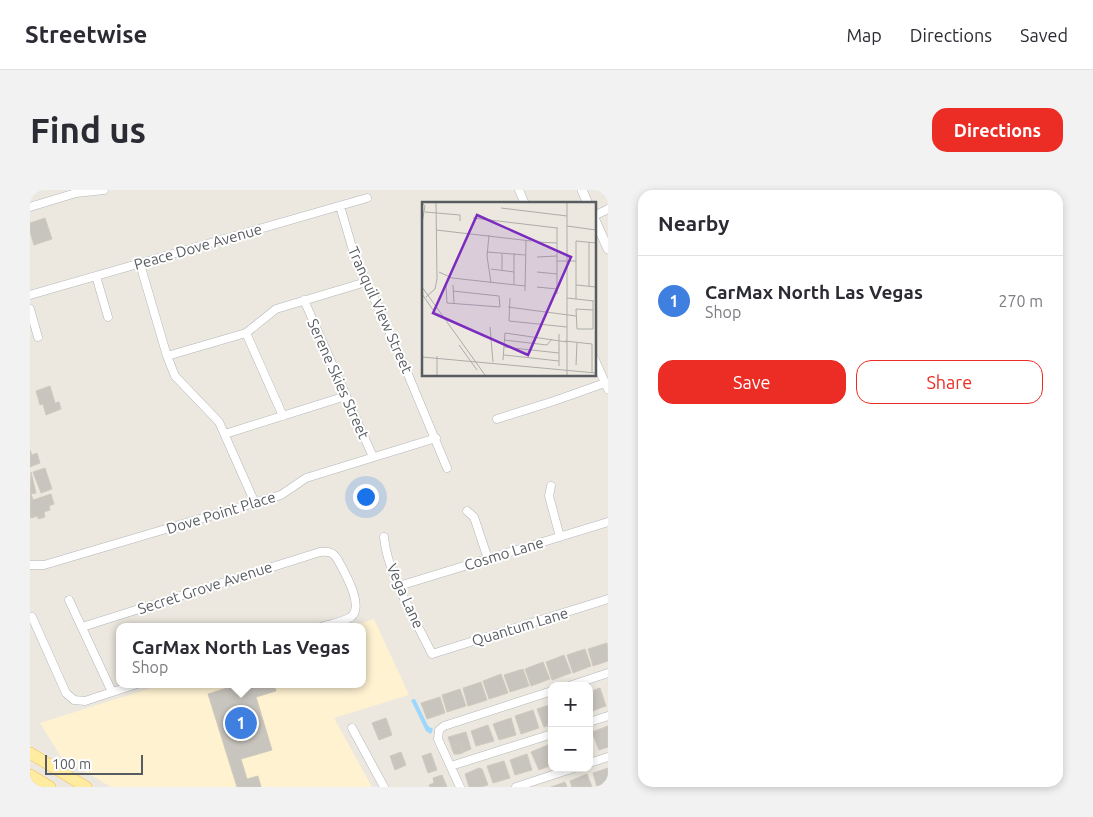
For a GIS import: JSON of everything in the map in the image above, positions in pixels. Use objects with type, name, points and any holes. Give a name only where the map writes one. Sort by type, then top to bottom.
[{"type":"main road","points":[[30,753],[86,787]]},
{"type":"main road","points":[[30,775],[50,787]]},
{"type":"street","points":[[30,207],[76,192],[104,190]]},
{"type":"street","points":[[519,190],[524,202]]},
{"type":"street","points":[[582,190],[587,202]]},
{"type":"street","name":"Peace Dove Avenue","points":[[30,295],[367,198]]},
{"type":"street","name":"Tranquil View Street","points":[[340,206],[354,254],[436,438],[447,468]]},
{"type":"street","points":[[596,216],[608,209]]},
{"type":"street","points":[[596,222],[608,249]]},
{"type":"street","points":[[140,264],[166,356],[175,376],[219,422],[255,503]]},
{"type":"street","points":[[96,276],[108,317]]},
{"type":"street","points":[[166,356],[246,333],[276,309],[366,282]]},
{"type":"street","name":"Serene Skies Street","points":[[304,300],[373,457]]},
{"type":"street","points":[[30,308],[38,337]]},
{"type":"street","points":[[246,333],[283,416]]},
{"type":"street","points":[[498,418],[607,386],[596,362]]},
{"type":"street","points":[[225,434],[346,396]]},
{"type":"street","name":"Dove Point Place","points":[[30,565],[44,565],[281,495],[306,478],[436,438]]},
{"type":"street","points":[[551,486],[549,496],[560,537]]},
{"type":"street","points":[[467,511],[474,517],[488,559]]},
{"type":"street","name":"Cosmo Lane","points":[[399,586],[608,522]]},
{"type":"street","name":"Vega Lane","points":[[384,537],[385,550],[399,586],[432,654]]},
{"type":"street","name":"Secret Grove Avenue","points":[[82,627],[320,552],[329,552],[335,555],[357,603],[356,611],[350,617],[333,623]]},
{"type":"street","name":"Quantum Lane","points":[[432,654],[608,599]]},
{"type":"street","points":[[69,600],[112,692]]},
{"type":"street","points":[[31,618],[66,694],[74,700],[85,701],[124,688]]},
{"type":"street","points":[[580,682],[608,673]]},
{"type":"street","points":[[460,787],[438,738],[439,730],[444,726],[548,692]]},
{"type":"street","points":[[593,721],[608,716]]},
{"type":"street","points":[[352,728],[384,787]]},
{"type":"street","points":[[451,766],[548,735]]},
{"type":"street","points":[[593,763],[608,757]]},
{"type":"street","points":[[516,787],[562,772]]},
{"type":"shaded area","points":[[374,619],[409,695],[334,718],[372,787],[111,787],[61,757],[40,723],[151,688],[366,688],[366,623],[362,623]]},
{"type":"water","points":[[415,699],[428,726],[433,729],[431,734],[426,731],[411,700]]},
{"type":"building","points":[[45,218],[52,239],[34,245],[30,232],[30,223]]},
{"type":"building","points":[[50,386],[55,403],[59,402],[61,409],[46,415],[43,404],[40,405],[36,391]]},
{"type":"building","points":[[30,450],[32,455],[37,453],[40,463],[30,467]]},
{"type":"building","points":[[45,468],[52,489],[41,493],[33,472]]},
{"type":"building","points":[[31,472],[36,493],[31,494],[33,500],[51,494],[54,504],[49,506],[50,510],[44,512],[45,517],[38,519],[38,516],[31,518],[30,514]]},
{"type":"building","points":[[607,643],[608,661],[593,666],[588,649]]},
{"type":"building","points":[[585,649],[591,666],[573,673],[567,655]]},
{"type":"building","points":[[564,655],[571,673],[552,680],[546,662]]},
{"type":"building","points":[[543,662],[550,679],[531,686],[525,669]]},
{"type":"building","points":[[523,669],[529,686],[510,692],[504,675]]},
{"type":"building","points":[[501,674],[508,693],[489,699],[483,681]]},
{"type":"building","points":[[481,682],[487,700],[468,706],[463,688]]},
{"type":"building","points":[[227,688],[275,688],[276,691],[256,697],[272,750],[241,759],[247,779],[258,776],[261,787],[237,787],[208,694]]},
{"type":"building","points":[[600,688],[606,706],[593,711],[593,691]]},
{"type":"building","points":[[460,689],[466,706],[447,712],[442,695]]},
{"type":"building","points":[[440,697],[445,713],[427,719],[421,703]]},
{"type":"building","points":[[548,705],[548,726],[544,727],[537,709]]},
{"type":"building","points":[[533,710],[539,728],[521,734],[515,716]]},
{"type":"building","points":[[386,718],[392,735],[379,740],[372,723]]},
{"type":"building","points":[[511,718],[516,735],[499,740],[493,724]]},
{"type":"building","points":[[488,725],[494,741],[476,746],[471,731]]},
{"type":"building","points":[[608,726],[608,747],[599,750],[593,732]]},
{"type":"building","points":[[466,732],[471,749],[454,754],[448,737]]},
{"type":"building","points":[[460,743],[463,753],[454,754],[451,746]]},
{"type":"building","points":[[548,745],[548,767],[539,770],[531,752]]},
{"type":"building","points":[[401,752],[406,765],[395,770],[390,756]]},
{"type":"building","points":[[431,753],[437,770],[428,773],[422,756]]},
{"type":"building","points":[[527,754],[532,770],[515,775],[510,760]]},
{"type":"building","points":[[504,761],[510,778],[493,783],[487,766]]},
{"type":"building","points":[[479,768],[482,769],[488,785],[469,787],[465,774]]},
{"type":"building","points":[[608,768],[608,787],[597,787],[593,773]]},
{"type":"building","points":[[587,774],[592,787],[572,787],[570,781]]},
{"type":"building","points":[[442,775],[447,787],[430,787],[429,785],[434,783],[433,778]]},
{"type":"building","points":[[565,782],[567,787],[551,787]]},
{"type":"place","name":"CarMax North Las Vegas","points":[[241,723]]}]
